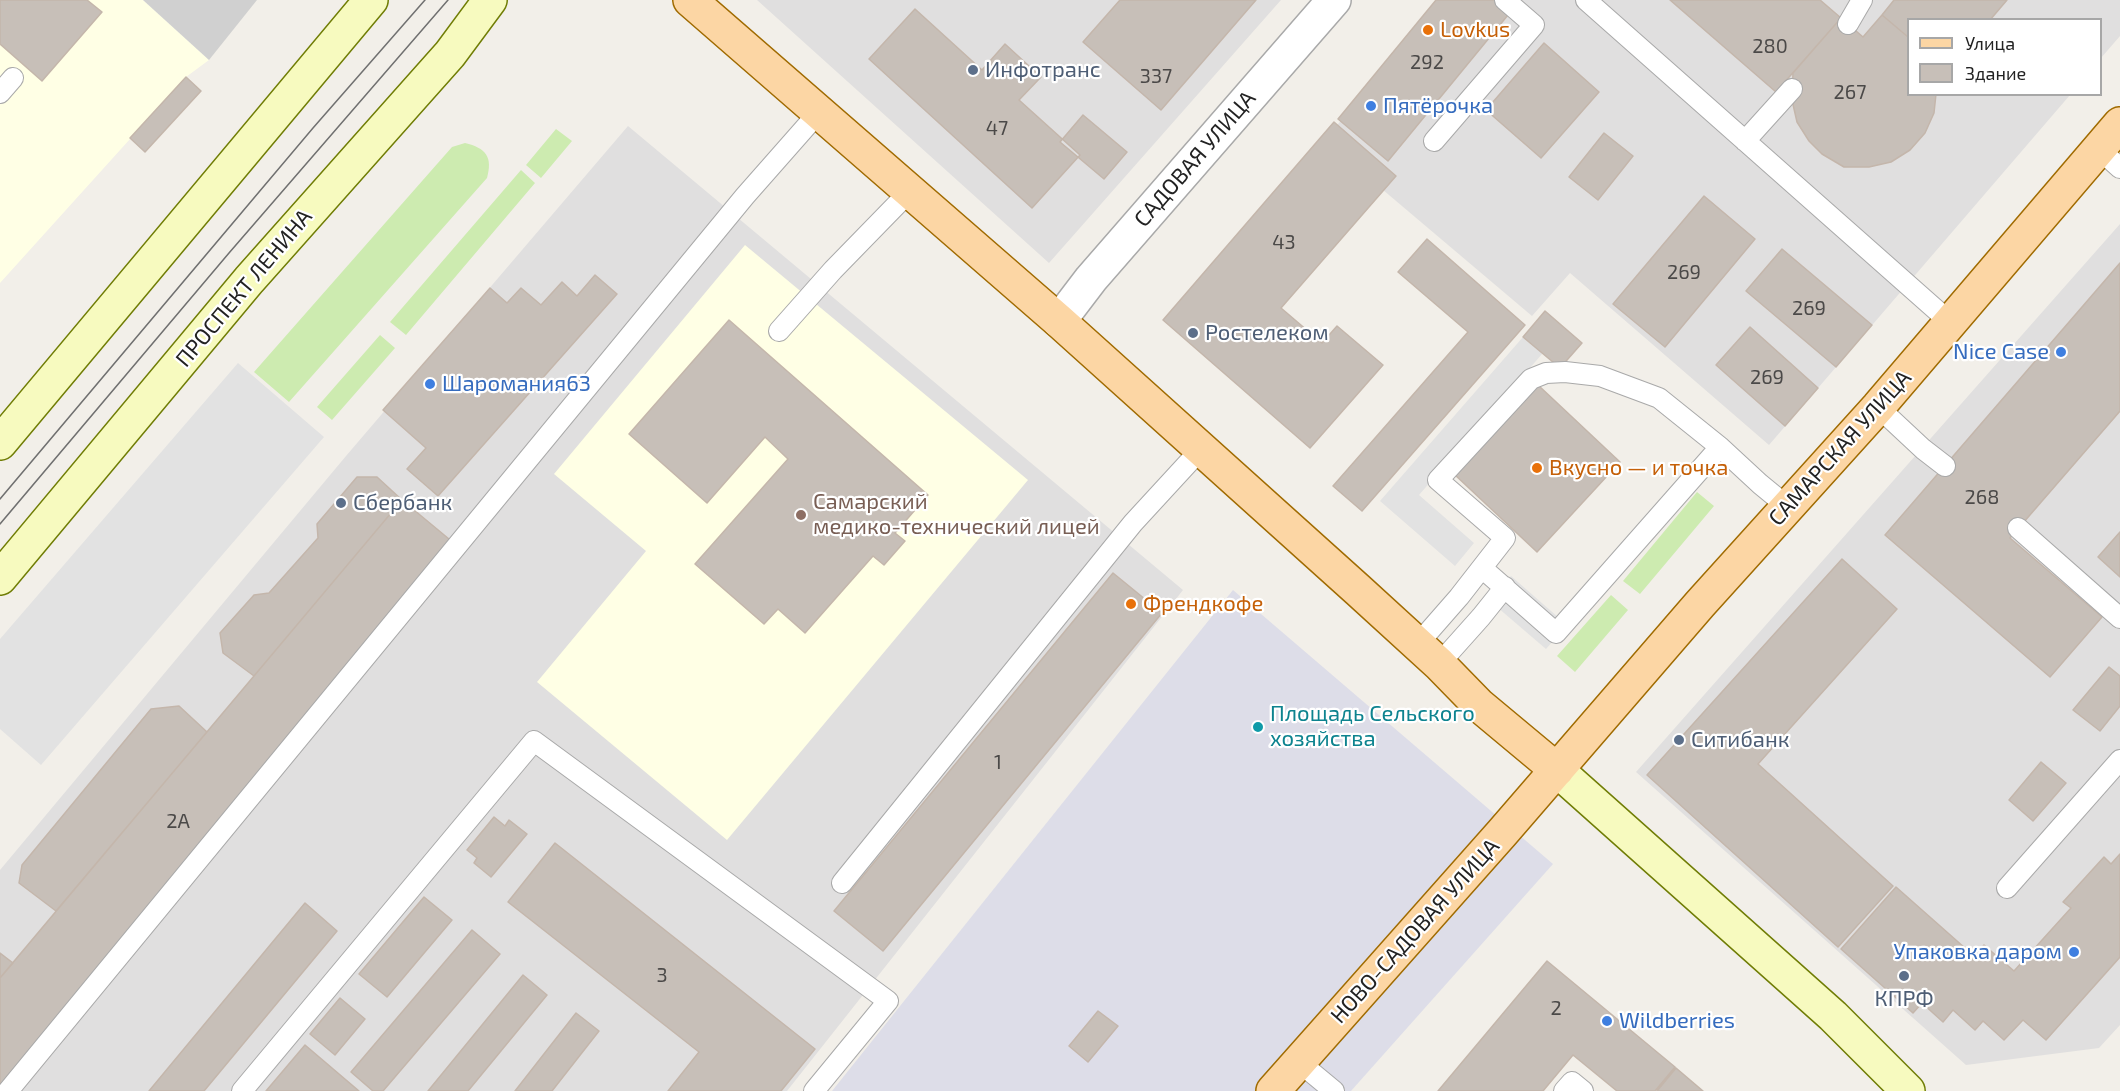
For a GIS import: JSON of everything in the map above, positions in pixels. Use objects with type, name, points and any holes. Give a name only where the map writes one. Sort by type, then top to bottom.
[{"type":"main road","points":[[0,442],[371,0]]},
{"type":"main road","name":"ПРОСПЕКТ ЛЕНИНА","points":[[0,578],[264,263],[450,54],[490,0]]},
{"type":"main road","points":[[690,0],[1202,448],[1428,654],[1479,705],[1557,770],[1833,1016],[1900,1084]]},
{"type":"main road","name":"САМАРСКАЯ УЛИЦА","points":[[1557,770],[1700,604],[1951,323],[2109,158],[2120,124]]},
{"type":"main road","name":"НОВО-САДОВАЯ УЛИЦА","points":[[1273,1091],[1557,770]]},
{"type":"street","name":"САДОВАЯ УЛИЦА","points":[[1059,321],[1091,279],[1334,0]]},
{"type":"lane","points":[[1434,141],[1534,24],[1505,0]]},
{"type":"lane","points":[[1586,0],[1951,323]]},
{"type":"lane","points":[[1848,24],[1862,0]]},
{"type":"lane","points":[[0,93],[13,78]]},
{"type":"lane","points":[[1745,141],[1792,89]]},
{"type":"lane","points":[[8,1091],[746,196],[819,112]]},
{"type":"lane","points":[[779,331],[833,270],[910,192]]},
{"type":"lane","points":[[1428,654],[1482,568],[1505,538],[1438,480],[1531,379],[1546,372],[1600,376],[1659,398],[1720,447],[1788,507]]},
{"type":"lane","points":[[1878,407],[1945,466]]},
{"type":"lane","points":[[1482,568],[1556,633],[1720,447]]},
{"type":"lane","points":[[842,883],[1133,523],[1202,448]]},
{"type":"lane","points":[[2018,528],[2120,618]]},
{"type":"lane","points":[[1428,654],[1481,617],[1504,587]]},
{"type":"lane","points":[[242,1091],[534,741],[888,1001],[814,1091]]},
{"type":"lane","points":[[2007,888],[2120,760]]},
{"type":"lane","points":[[1299,1062],[1334,1091]]},
{"type":"lane","points":[[1564,1091],[1572,1082],[1583,1091]]},
{"type":"shaded area","points":[[0,0],[143,0],[209,60],[186,77],[0,283]]},
{"type":"shaded area","points":[[143,0],[257,0],[209,60]]},
{"type":"shaded area","points":[[757,0],[1281,0],[1049,263]]},
{"type":"shaded area","points":[[1447,0],[2120,0],[2120,36],[2102,57],[2102,18],[1907,18],[1907,96],[2069,96],[1769,445],[1570,273],[1532,316],[1324,140]]},
{"type":"shaded area","points":[[628,126],[1183,590],[787,1091],[0,1091],[0,870],[346,456]]},
{"type":"shaded area","points":[[2120,224],[2120,1025],[2099,1048],[1966,1065],[1636,772]]},
{"type":"shaded area","name":"Самарский медико-технический лицей","points":[[745,245],[1028,480],[727,840],[537,682],[646,551],[554,474]]},
{"type":"shaded area","points":[[1530,329],[1549,346],[1419,495],[1474,543],[1455,566],[1380,501]]},
{"type":"shaded area","points":[[238,363],[324,437],[41,765],[0,729],[0,639]]},
{"type":"shaded area","points":[[1511,576],[1567,625],[1546,649],[1490,601]]},
{"type":"shaded area","name":"Площадь Сельского хозяйства","points":[[1233,590],[1553,864],[1351,1091],[832,1091]]},
{"type":"green space","points":[[556,129],[572,141],[541,178],[526,165]]},
{"type":"green space","points":[[465,143],[486,154],[489,164],[487,178],[289,402],[254,372],[452,147]]},
{"type":"green space","points":[[521,170],[535,183],[406,335],[390,322]]},
{"type":"green space","points":[[380,335],[395,348],[332,420],[317,407]]},
{"type":"green space","points":[[1697,492],[1714,506],[1640,594],[1623,581]]},
{"type":"green space","points":[[1611,595],[1628,610],[1575,672],[1557,656]]},
{"type":"building","points":[[0,0],[87,0],[102,12],[42,81],[0,44]]},
{"type":"building","points":[[1120,0],[1256,0],[1161,110],[1083,42]]},
{"type":"building","points":[[1436,0],[1511,0],[1517,4],[1388,161],[1338,119]]},
{"type":"building","points":[[1670,0],[1820,0],[1841,18],[1776,92]]},
{"type":"building","points":[[1894,0],[2007,0],[1992,18],[1907,18],[1907,36],[1882,15]]},
{"type":"building","points":[[915,9],[982,70],[1005,44],[1041,77],[1019,100],[1080,155],[1032,208],[869,59]]},
{"type":"building","points":[[1882,15],[1907,36],[1907,96],[1936,96],[1934,113],[1925,133],[1910,150],[1891,162],[1869,167],[1844,167],[1822,154],[1809,141],[1797,122],[1792,100],[1793,73],[1841,18],[1863,37]]},
{"type":"building","points":[[1544,43],[1599,92],[1541,158],[1486,110]]},
{"type":"building","points":[[186,77],[201,91],[145,152],[130,138]]},
{"type":"building","points":[[1083,115],[1127,152],[1104,179],[1060,142]]},
{"type":"building","points":[[1334,122],[1396,176],[1281,308],[1322,343],[1337,326],[1383,365],[1310,448],[1163,320]]},
{"type":"building","points":[[1604,133],[1633,156],[1598,200],[1569,177]]},
{"type":"building","points":[[1704,196],[1755,239],[1665,347],[1613,304]]},
{"type":"building","points":[[1427,239],[1525,325],[1362,511],[1333,486],[1468,332],[1398,272]]},
{"type":"building","points":[[1782,249],[1872,325],[1836,367],[1746,291]]},
{"type":"building","points":[[2120,263],[2120,411],[2010,538],[2102,617],[2050,677],[1885,535]]},
{"type":"building","points":[[595,275],[617,294],[438,496],[407,469],[426,448],[383,410],[490,288],[507,303],[521,288],[541,305],[562,282],[577,296]]},
{"type":"building","points":[[1545,311],[1582,343],[1560,368],[1523,337]]},
{"type":"building","points":[[729,320],[928,495],[895,533],[905,541],[884,565],[873,556],[805,633],[778,609],[764,624],[695,564],[788,459],[765,437],[707,503],[629,434]]},
{"type":"building","points":[[1750,327],[1818,388],[1785,426],[1716,365]]},
{"type":"building","name":"Вкусно — и точка","points":[[1538,385],[1620,462],[1537,552],[1454,474]]},
{"type":"building","points":[[357,477],[377,477],[402,500],[254,676],[223,653],[220,633],[254,595],[269,593],[318,538],[317,524]]},
{"type":"building","points":[[402,500],[455,544],[0,1090],[0,978]]},
{"type":"building","points":[[2120,532],[2120,577],[2098,557]]},
{"type":"building","points":[[1842,559],[1897,609],[1758,764],[1893,886],[1838,947],[1647,775]]},
{"type":"building","points":[[1113,573],[1162,613],[883,951],[834,911]]},
{"type":"building","points":[[2109,667],[2120,676],[2120,706],[2100,731],[2073,710]]},
{"type":"building","points":[[179,706],[207,732],[56,911],[19,883],[22,865],[151,709]]},
{"type":"building","points":[[2041,762],[2066,783],[2033,821],[2009,800]]},
{"type":"building","points":[[494,817],[505,826],[509,820],[527,834],[491,877],[474,863],[477,858],[467,850]]},
{"type":"building","points":[[555,843],[815,1049],[781,1091],[668,1091],[699,1052],[508,902]]},
{"type":"building","points":[[2120,854],[2120,957],[2046,1040],[2023,1020],[2004,1040],[1983,1021],[1975,1030],[1953,1010],[1943,1022],[1922,1003],[1913,1013],[1841,949],[1896,887],[1974,956],[1984,945],[2014,971],[2071,908],[2063,902],[2104,857],[2111,864]]},
{"type":"building","points":[[424,897],[452,920],[387,997],[359,974]]},
{"type":"building","points":[[305,903],[337,931],[204,1091],[149,1091]]},
{"type":"building","points":[[472,930],[500,954],[383,1091],[373,1091],[351,1072]]},
{"type":"building","points":[[0,953],[13,963],[0,978]]},
{"type":"building","points":[[1547,961],[1675,1067],[1655,1091],[1617,1091],[1573,1055],[1543,1091],[1438,1091]]},
{"type":"building","points":[[523,975],[547,995],[468,1091],[428,1091]]},
{"type":"building","points":[[340,998],[365,1019],[335,1055],[310,1034]]},
{"type":"building","points":[[1098,1011],[1118,1026],[1088,1062],[1069,1046]]},
{"type":"building","points":[[576,1013],[599,1031],[552,1091],[515,1091]]},
{"type":"building","points":[[305,1045],[359,1091],[266,1091]]},
{"type":"building","points":[[1676,1068],[1703,1091],[1657,1091]]},
{"type":"tram line","points":[[0,499],[313,128],[425,0]]},
{"type":"tram line","points":[[0,524],[229,253],[448,0]]},
{"type":"place","name":"Lovkus","points":[[1428,30]]},
{"type":"place","name":"Инфотранс","points":[[973,70]]},
{"type":"place","name":"Пятёрочка","points":[[1371,106]]},
{"type":"place","name":"Ростелеком","points":[[1193,333]]},
{"type":"place","name":"Nice Case","points":[[2061,352]]},
{"type":"place","name":"Шаромания63","points":[[430,384]]},
{"type":"place","name":"Вкусно — и точка","points":[[1537,468]]},
{"type":"place","name":"Сбербанк","points":[[341,503]]},
{"type":"place","name":"Самарский медико-технический лицей","points":[[801,515]]},
{"type":"place","name":"Френдкофе","points":[[1131,604]]},
{"type":"place","name":"Площадь Сельского хозяйства","points":[[1258,727]]},
{"type":"place","name":"Ситибанк","points":[[1679,740]]},
{"type":"place","name":"Упаковка даром","points":[[2074,952]]},
{"type":"place","name":"КПРФ","points":[[1904,976]]},
{"type":"place","name":"Wildberries","points":[[1607,1021]]}]
